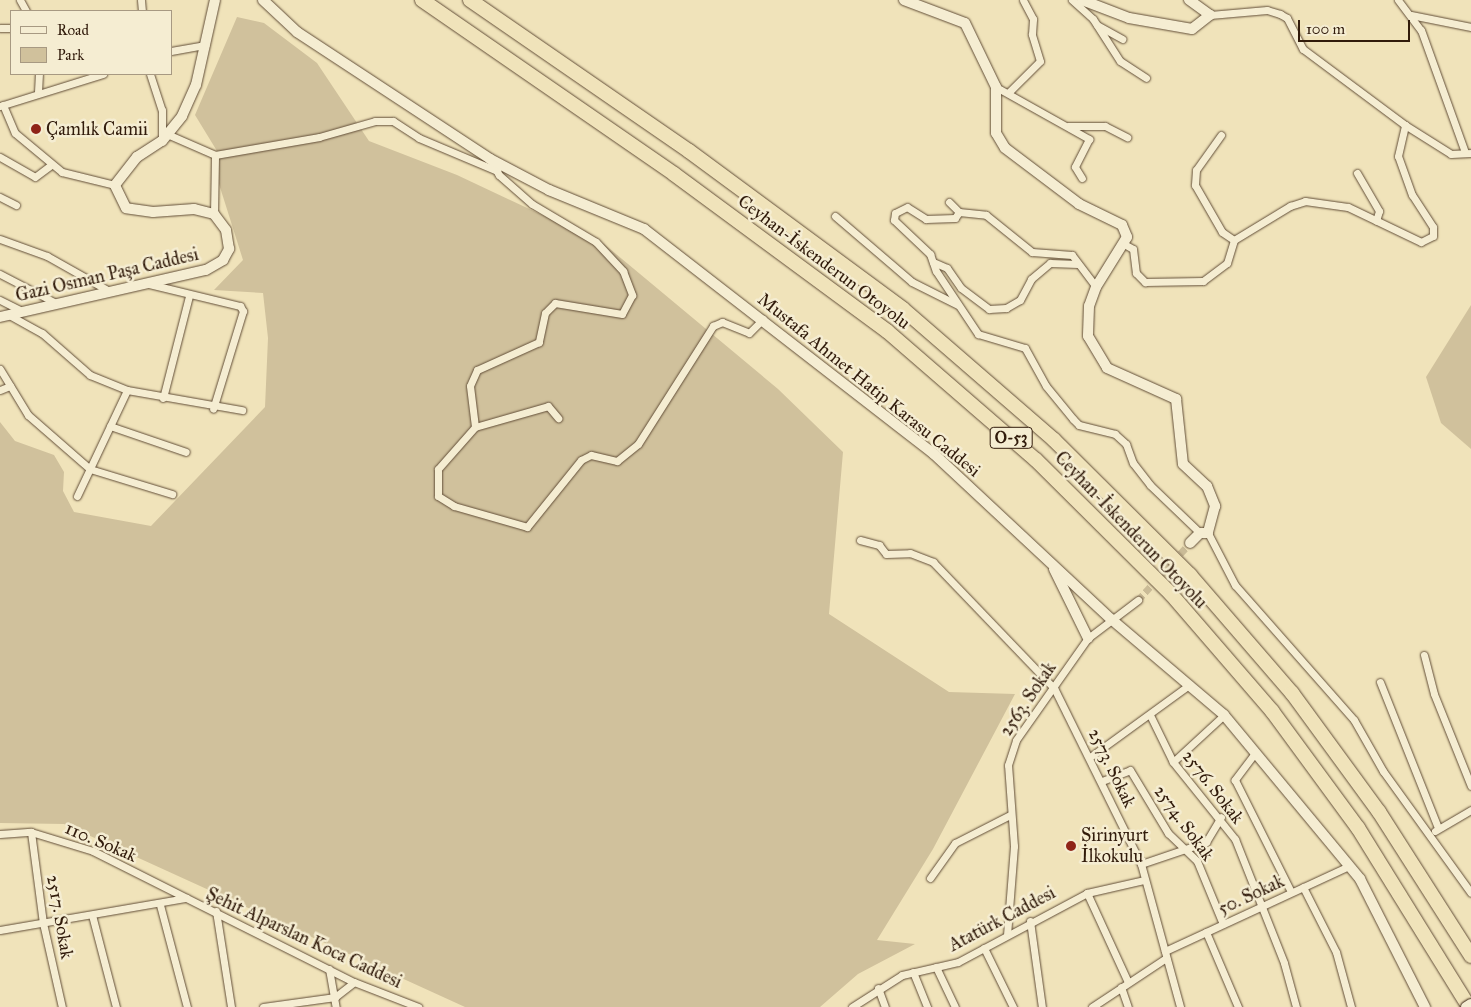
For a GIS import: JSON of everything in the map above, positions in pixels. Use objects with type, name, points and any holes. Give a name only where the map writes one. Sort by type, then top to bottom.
[{"type":"highway","name":"Ceyhan-İskenderun Otoyolu","points":[[422,0],[674,174],[887,331],[1036,460],[1171,594],[1272,711],[1358,828],[1469,1006]]},
{"type":"highway","name":"Ceyhan-İskenderun Otoyolu","points":[[470,0],[689,151],[903,309],[1054,440],[1190,575],[1292,693],[1379,812],[1471,956]]},
{"type":"street","points":[[115,185],[137,157],[165,137],[182,116],[196,86],[215,0]]},
{"type":"street","name":"Mustafa Ahmet Hatip Karasu Caddesi","points":[[263,0],[297,32],[490,158],[549,190],[644,229],[763,319],[934,454],[1111,619],[1224,715],[1349,866],[1422,1005]]},
{"type":"street","points":[[904,0],[965,22],[996,88],[996,133],[1005,148],[1079,204],[1122,225],[1128,237],[1096,287],[1089,306],[1091,346],[1107,368],[1176,399],[1183,464],[1212,495],[1215,516],[1204,533],[1190,542]]},
{"type":"street","points":[[1008,93],[1040,61],[1032,34],[1033,18],[1023,0]]},
{"type":"street","points":[[1072,0],[1097,25],[1120,61],[1146,78]]},
{"type":"street","points":[[1082,0],[1167,27],[1192,29],[1210,15],[1267,10],[1280,14],[1288,18],[1303,49],[1405,125],[1450,154],[1468,152],[1421,30],[1398,0]]},
{"type":"street","points":[[1193,1],[1210,15]]},
{"type":"street","points":[[1411,15],[1471,27]]},
{"type":"street","points":[[1097,25],[1122,39]]},
{"type":"street","points":[[172,51],[205,45]]},
{"type":"street","points":[[38,92],[39,75]]},
{"type":"street","points":[[98,75],[38,92],[2,106],[15,134],[62,172],[115,185]]},
{"type":"street","points":[[150,75],[162,110],[165,137]]},
{"type":"street","points":[[996,88],[1089,139],[1075,168],[1082,178]]},
{"type":"street","points":[[165,137],[215,155],[309,139],[375,121],[393,121],[419,138],[497,171]]},
{"type":"street","points":[[1124,244],[1133,249],[1136,273],[1145,282],[1203,281],[1218,273],[1234,240],[1298,202],[1348,207],[1421,242],[1433,236],[1398,156],[1405,125]]},
{"type":"street","points":[[1068,126],[1105,126],[1127,137]]},
{"type":"street","points":[[1221,135],[1196,170],[1195,185],[1222,232],[1234,240]]},
{"type":"street","points":[[115,185],[126,208],[194,209],[214,214],[215,155]]},
{"type":"street","points":[[0,157],[35,177],[52,164]]},
{"type":"street","points":[[475,427],[470,386],[477,370],[539,342],[545,313],[555,303],[622,314],[632,295],[623,271],[596,242],[532,204],[497,171],[490,158]]},
{"type":"street","points":[[1357,173],[1380,211],[1376,221]]},
{"type":"street","points":[[0,197],[16,205]]},
{"type":"street","points":[[949,202],[960,212]]},
{"type":"street","points":[[1096,287],[1072,255],[1060,250],[1032,252],[986,215],[960,212],[935,221],[907,207],[895,214],[894,220],[914,236],[933,262],[958,305],[978,334],[1025,348],[1046,386],[1073,419],[1120,439],[1150,485],[1204,533],[1235,585],[1354,720],[1429,836],[1471,893]]},
{"type":"street","name":"Gazi Osman Paşa Caddesi","points":[[4,316],[20,310],[111,292],[206,270],[223,260],[229,249],[226,230],[214,214]]},
{"type":"street","points":[[835,216],[912,282],[958,305]]},
{"type":"street","points":[[0,239],[47,256],[111,292]]},
{"type":"street","points":[[933,262],[947,268],[962,288],[989,309],[1006,308],[1020,300],[1031,279],[1050,263],[1078,264]]},
{"type":"street","points":[[0,274],[56,302]]},
{"type":"street","points":[[148,284],[189,296],[240,306],[243,311],[213,408]]},
{"type":"street","points":[[163,398],[189,296]]},
{"type":"street","points":[[0,300],[20,310]]},
{"type":"street","points":[[4,316],[42,333],[90,375],[127,390],[213,408],[242,410]]},
{"type":"street","points":[[558,418],[548,406],[475,427],[438,469],[438,496],[454,506],[527,527],[581,460],[591,455],[617,461],[638,444],[713,326],[722,322],[750,334],[763,319]]},
{"type":"street","points":[[0,369],[28,415],[90,469],[172,494]]},
{"type":"street","points":[[0,390],[10,386]]},
{"type":"street","points":[[77,496],[127,390]]},
{"type":"street","points":[[110,426],[186,452]]},
{"type":"street","name":"2573. Sokak","points":[[860,540],[879,545],[886,554],[910,553],[933,562],[1054,688],[1102,781],[1141,864],[1180,1007]]},
{"type":"street","points":[[1045,556],[1074,601],[1088,638]]},
{"type":"street","name":"2563. Sokak","points":[[1007,935],[1014,846],[1010,815],[1008,765],[1016,740],[1088,638],[1138,600]]},
{"type":"street","points":[[1424,655],[1434,694],[1471,786]]},
{"type":"street","points":[[1380,682],[1438,828]]},
{"type":"street","points":[[1090,758],[1189,684]]},
{"type":"street","name":"2576. Sokak","points":[[1150,715],[1173,762],[1221,817],[1262,906],[1296,1007]]},
{"type":"street","points":[[1173,762],[1224,715]]},
{"type":"street","points":[[1255,753],[1235,780],[1292,892]]},
{"type":"street","name":"2574. Sokak","points":[[1102,781],[1130,770],[1168,833],[1197,861],[1223,924]]},
{"type":"street","points":[[1429,836],[1438,828],[1471,810]]},
{"type":"street","points":[[930,878],[955,843],[1010,815]]},
{"type":"street","points":[[1141,864],[1211,838],[1221,817]]},
{"type":"street","name":"110. Sokak","points":[[0,834],[31,832],[93,851],[186,898]]},
{"type":"street","name":"2517. Sokak","points":[[31,832],[43,923],[62,1007]]},
{"type":"street","name":"50. Sokak","points":[[1092,1007],[1165,954],[1206,932],[1349,866]]},
{"type":"street","name":"Atatürk Caddesi","points":[[852,1007],[878,988],[913,972],[958,962],[1030,921],[1087,892],[1144,880]]},
{"type":"street","points":[[1303,887],[1336,952],[1351,1007]]},
{"type":"street","points":[[1087,892],[1127,980]]},
{"type":"street","name":"Şehit Alparslan Koca Caddesi","points":[[0,930],[160,905],[186,898],[216,911],[354,982],[418,1007]]},
{"type":"street","points":[[160,905],[187,1007]]},
{"type":"street","points":[[216,911],[231,1007]]},
{"type":"street","points":[[92,915],[116,1007]]},
{"type":"street","points":[[1030,921],[1042,1007]]},
{"type":"street","points":[[1206,932],[1238,1007]]},
{"type":"street","points":[[984,948],[1012,1007]]},
{"type":"street","points":[[936,967],[955,1007]]},
{"type":"street","points":[[329,969],[336,1007]]},
{"type":"street","points":[[913,972],[928,1007]]},
{"type":"street","points":[[263,1007],[334,996],[354,982]]},
{"type":"street","points":[[1121,987],[1128,1007]]},
{"type":"street","points":[[878,988],[885,1007]]},
{"type":"green space","points":[[237,17],[264,23],[317,63],[369,141],[457,175],[604,244],[778,389],[843,452],[829,614],[949,692],[1015,694],[933,849],[877,940],[915,944],[858,974],[820,1007],[465,1007],[64,824],[0,823],[0,422],[15,441],[54,455],[64,472],[63,491],[74,512],[151,526],[265,407],[268,338],[263,293],[214,290],[243,260],[219,184],[217,151],[195,115]]},
{"type":"green space","points":[[1471,305],[1471,449],[1441,423],[1426,377]]},
{"type":"tunnel","points":[[1138,600],[1190,543]]},
{"type":"place","name":"Çamlık Camii","points":[[36,129]]},
{"type":"place","name":"Şirinyurt İlkokulu","points":[[1071,846]]}]
